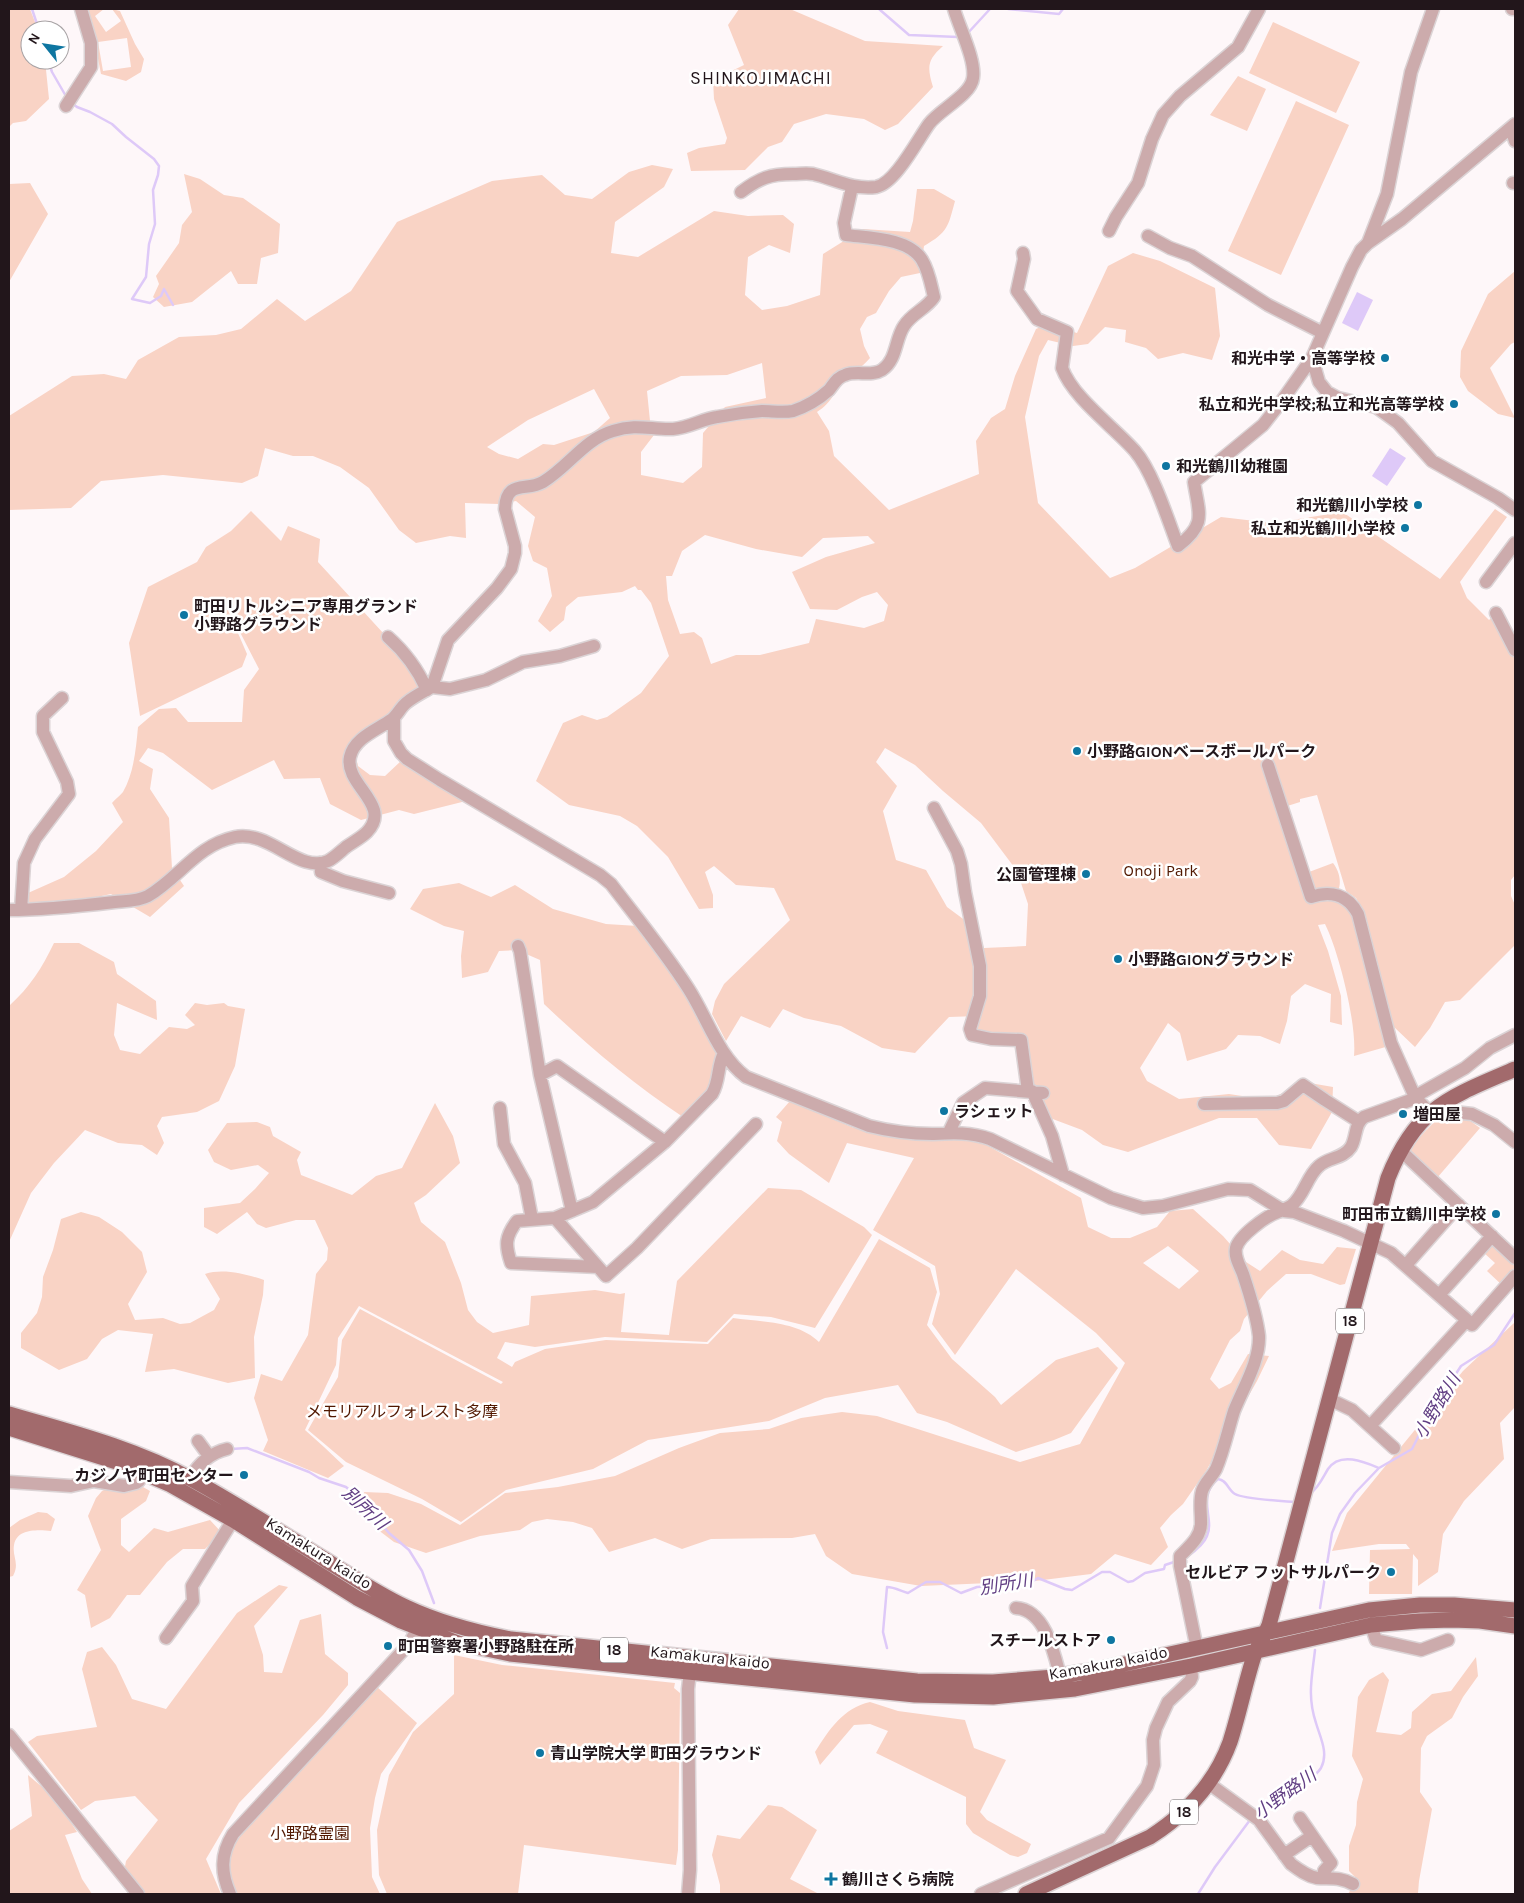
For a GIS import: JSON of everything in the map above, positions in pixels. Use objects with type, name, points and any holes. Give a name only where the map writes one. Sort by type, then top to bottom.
[{"type":"main road","name":"18","points":[[1026,1894],[1150,1837],[1190,1806],[1208,1782],[1229,1743],[1256,1651],[1265,1632],[1370,1242],[1388,1178],[1400,1150],[1410,1133],[1432,1111],[1460,1093],[1515,1069]]},
{"type":"main road","name":"Kamakura kaido","points":[[9,1414],[104,1443],[146,1466],[178,1489],[233,1520],[357,1598],[421,1622]]},
{"type":"main road","name":"Kamakura kaido","points":[[9,1428],[91,1453],[190,1478],[241,1507],[382,1595],[421,1622],[458,1642],[510,1654],[937,1682],[993,1682],[1060,1676],[1197,1649],[1265,1632]]},
{"type":"main road","name":"18","points":[[1265,1632],[1326,1618],[1396,1607],[1454,1605],[1515,1610]]},
{"type":"main road","name":"18","points":[[1256,1651],[1371,1625],[1452,1620],[1480,1621],[1515,1626]]},
{"type":"main road","name":"Kamakura kaido","points":[[690,1665],[915,1695],[993,1697],[1076,1689],[1256,1651]]},
{"type":"street","points":[[70,101],[88,74],[92,60],[91,43],[81,9]]},
{"type":"street","points":[[741,192],[754,182],[768,176],[781,174],[811,174],[852,186],[877,187],[885,182],[908,158],[928,124],[936,115],[958,99],[972,84],[972,62],[954,9]]},
{"type":"street","points":[[1109,231],[1116,216],[1138,183],[1152,138],[1163,116],[1180,96],[1238,47],[1259,9]]},
{"type":"street","points":[[1368,243],[1387,194],[1411,72],[1433,9]]},
{"type":"street","points":[[1023,252],[1024,258],[1017,291],[1037,319],[1067,332],[1062,368],[1064,374],[1075,391],[1137,453],[1152,481],[1178,546],[1195,530],[1200,519],[1194,482],[1263,426],[1312,358],[1361,250],[1402,219],[1513,126]]},
{"type":"street","points":[[1513,126],[1515,141]]},
{"type":"street","points":[[429,689],[448,640],[497,588],[511,569],[515,546],[505,503],[514,488],[536,486],[566,465],[583,448],[612,431],[637,426],[678,428],[714,417],[760,411],[791,411],[816,400],[846,374],[865,374],[879,371],[887,365],[898,346],[904,326],[934,297],[927,270],[917,253],[888,240],[846,235],[844,224],[852,186]]},
{"type":"street","points":[[1116,216],[1126,225]]},
{"type":"street","points":[[1148,236],[1170,248],[1192,256],[1268,305],[1322,333]]},
{"type":"street","points":[[1312,358],[1319,382],[1328,392],[1338,398],[1376,407],[1398,423],[1432,461],[1498,498],[1515,510]]},
{"type":"street","points":[[1486,582],[1515,543]]},
{"type":"street","points":[[1496,613],[1515,650]]},
{"type":"street","points":[[388,637],[400,648],[429,689]]},
{"type":"street","points":[[594,646],[560,656],[523,662],[498,675],[478,682],[450,689],[429,689],[408,702],[397,712],[394,719],[394,741],[407,759],[600,875],[611,884],[689,988],[724,1053],[736,1070],[746,1077],[869,1126],[897,1132],[932,1134],[949,1132],[977,1134],[990,1138],[1111,1198],[1143,1208],[1163,1206],[1228,1189],[1250,1190],[1284,1210],[1294,1212],[1370,1242],[1391,1253],[1472,1325],[1515,1276]]},
{"type":"street","points":[[62,698],[43,716],[44,732],[67,782],[69,794],[35,839],[24,863],[15,910],[67,908],[145,898],[173,878],[193,858],[225,840],[236,837],[257,838],[300,860],[320,863],[331,859],[367,832],[374,819],[374,809],[371,801],[351,772],[350,759],[352,750],[358,742],[394,719]]},
{"type":"street","points":[[1268,766],[1312,897],[1320,894],[1335,894],[1350,902],[1358,914],[1391,1043],[1415,1097],[1432,1111],[1472,1114],[1494,1125],[1515,1142]]},
{"type":"street","points":[[934,808],[957,851],[961,864],[980,966],[980,996],[970,1029],[972,1035],[991,1039],[1021,1040],[1034,1092],[1052,1136],[1063,1175]]},
{"type":"street","points":[[320,863],[321,872],[343,881],[389,893]]},
{"type":"street","points":[[518,946],[540,1075],[572,1211]]},
{"type":"street","points":[[1197,1649],[1180,1566],[1180,1556],[1192,1544],[1200,1529],[1200,1500],[1205,1483],[1216,1468],[1224,1448],[1234,1411],[1255,1360],[1259,1336],[1236,1255],[1236,1247],[1239,1240],[1249,1230],[1276,1212],[1284,1210],[1293,1204],[1319,1165],[1338,1158],[1351,1146],[1358,1120],[1364,1116],[1411,1100],[1465,1068],[1490,1048],[1515,1035]]},
{"type":"street","points":[[598,1267],[511,1264],[508,1252],[509,1232],[517,1221],[555,1218],[594,1202],[665,1142],[712,1094],[717,1085],[720,1060],[724,1053]]},
{"type":"street","points":[[540,1075],[556,1066],[665,1142]]},
{"type":"street","points":[[1204,1104],[1277,1103],[1284,1101],[1304,1085],[1358,1120]]},
{"type":"street","points":[[949,1132],[963,1103],[984,1088],[1034,1092]]},
{"type":"street","points":[[500,1108],[504,1144],[525,1184],[532,1219]]},
{"type":"street","points":[[555,1218],[606,1276],[637,1248],[756,1124]]},
{"type":"street","points":[[1400,1150],[1515,1258]]},
{"type":"street","points":[[1406,1265],[1459,1205]]},
{"type":"street","points":[[1439,1296],[1492,1236]]},
{"type":"street","points":[[1370,1426],[1467,1320]]},
{"type":"street","points":[[1329,1399],[1352,1410],[1394,1448]]},
{"type":"street","points":[[198,1441],[209,1456]]},
{"type":"street","points":[[190,1478],[197,1466],[214,1452],[227,1449]]},
{"type":"street","points":[[9,1482],[71,1486],[94,1481],[119,1486],[136,1484],[146,1466]]},
{"type":"street","points":[[166,1638],[193,1601],[192,1586],[233,1520]]},
{"type":"street","points":[[1016,1608],[1024,1609],[1038,1619],[1046,1635],[1060,1676]]},
{"type":"street","points":[[230,1894],[222,1872],[222,1864],[226,1848],[233,1834],[409,1644],[421,1622]]},
{"type":"street","points":[[1371,1625],[1376,1640],[1418,1650],[1448,1640]]},
{"type":"street","points":[[688,1894],[690,1870],[688,1689],[690,1665]]},
{"type":"street","points":[[981,1894],[1109,1838],[1147,1786],[1154,1765],[1153,1740],[1156,1728],[1168,1702],[1190,1681],[1192,1677],[1191,1666]]},
{"type":"street","points":[[9,1735],[138,1894]]},
{"type":"street","points":[[1208,1782],[1254,1816],[1291,1864],[1306,1875],[1342,1878],[1353,1884]]},
{"type":"street","points":[[1300,1818],[1331,1863],[1324,1871],[1324,1878]]},
{"type":"street","points":[[1284,1854],[1312,1836]]},
{"type":"green space","points":[[9,9],[30,9],[34,20],[20,20],[20,70],[46,70],[49,99],[26,121],[13,123],[9,127]]},
{"type":"green space","points":[[87,9],[104,9],[95,16],[106,32],[121,21],[112,9],[120,11],[144,59],[141,72],[126,81],[101,74]],"holes":[[[127,38],[131,67],[103,71],[98,42]]]},
{"type":"green space","points":[[739,9],[790,9],[865,41],[943,46],[931,60],[930,64],[929,69],[933,87],[898,124],[885,130],[864,119],[826,114],[794,124],[782,142],[768,147],[745,170],[691,171],[687,153],[699,148],[725,144],[727,138],[714,99],[713,80],[744,65],[728,25]]},
{"type":"green space","points":[[1273,22],[1360,62],[1336,113],[1249,73]]},
{"type":"green space","points":[[1238,76],[1266,89],[1247,131],[1210,115]]},
{"type":"green space","points":[[1296,101],[1349,125],[1281,275],[1228,251]]},
{"type":"green space","name":"Onoji Park","points":[[652,165],[673,169],[664,187],[615,222],[611,253],[638,257],[714,211],[748,216],[783,215],[794,224],[790,253],[769,245],[748,257],[745,295],[762,310],[787,306],[820,295],[823,254],[863,229],[910,232],[917,189],[934,189],[955,201],[946,228],[938,237],[924,246],[920,273],[901,277],[889,291],[876,313],[867,317],[860,329],[864,346],[870,358],[842,383],[827,404],[817,412],[829,431],[834,456],[889,510],[979,474],[976,441],[991,418],[1005,409],[1015,376],[1036,329],[1047,324],[1077,333],[1108,266],[1133,253],[1160,261],[1215,288],[1220,336],[1212,360],[1183,353],[1158,359],[1146,348],[1125,342],[1126,330],[1105,327],[1088,344],[1073,346],[1048,340],[1039,356],[1025,417],[1038,503],[1110,578],[1135,568],[1221,517],[1273,523],[1341,511],[1440,579],[1495,509],[1507,517],[1460,582],[1467,598],[1489,620],[1496,613],[1515,645],[1515,875],[1511,880],[1511,896],[1515,905],[1515,945],[1460,1000],[1445,1002],[1430,1028],[1415,1047],[1394,1027],[1364,912],[1356,898],[1346,891],[1317,795],[1300,799],[1300,802],[1281,808],[1301,875],[1333,863],[1335,866],[1340,880],[1338,891],[1352,898],[1396,1044],[1354,1056],[1353,1026],[1346,989],[1336,952],[1325,924],[1318,925],[1328,951],[1341,996],[1342,1025],[1330,1022],[1331,994],[1305,984],[1291,996],[1287,1021],[1280,1044],[1260,1036],[1238,1035],[1226,1049],[1187,1061],[1180,1033],[1168,1023],[1140,1068],[1147,1081],[1179,1099],[1229,1094],[1269,1100],[1304,1082],[1333,1087],[1332,1112],[1311,1149],[1279,1145],[1257,1118],[1219,1118],[1128,1152],[1103,1145],[1082,1130],[1050,1118],[1028,1073],[1026,1036],[991,1035],[976,1032],[979,1016],[949,1017],[915,1053],[882,1048],[841,1026],[804,1018],[783,1009],[770,1028],[741,1016],[726,1041],[712,1014],[715,1001],[724,984],[790,920],[774,888],[736,885],[714,866],[705,872],[713,895],[713,908],[699,909],[668,857],[637,826],[620,816],[569,805],[536,781],[563,723],[582,715],[597,720],[607,717],[641,693],[669,656],[651,603],[641,590],[638,590],[635,586],[622,592],[578,597],[566,607],[564,620],[550,632],[538,621],[552,596],[547,568],[533,561],[528,546],[535,517],[516,501],[499,504],[465,503],[466,538],[450,536],[416,543],[399,530],[369,488],[340,467],[313,456],[293,456],[265,448],[258,476],[242,483],[163,475],[101,481],[71,508],[9,510],[9,416],[72,376],[104,374],[126,379],[138,360],[179,337],[216,335],[241,329],[277,299],[305,321],[351,291],[397,222],[492,181],[542,175],[565,195],[592,199],[629,172]],"holes":[[[762,363],[766,398],[725,407],[703,433],[702,467],[683,483],[641,475],[641,452],[654,435],[650,421],[647,391],[681,376],[727,375]],[[594,389],[610,418],[594,432],[554,445],[543,444],[518,459],[499,454],[487,447],[528,420]],[[705,535],[756,549],[802,557],[823,538],[868,536],[875,543],[826,557],[792,572],[810,609],[837,610],[862,597],[877,592],[888,605],[884,621],[864,628],[816,619],[809,643],[760,655],[736,655],[711,664],[702,638],[694,632],[680,634],[668,600],[666,576],[672,576],[682,551]],[[885,748],[915,765],[981,823],[1017,871],[1028,904],[1026,946],[984,948],[978,930],[947,907],[926,870],[896,860],[883,811],[897,786],[876,762]]]},
{"type":"green space","points":[[184,174],[200,179],[224,195],[243,198],[280,224],[278,253],[261,258],[257,284],[238,284],[231,271],[192,302],[164,307],[153,297],[159,284],[156,276],[179,243],[182,225],[192,212]]},
{"type":"green space","points":[[30,183],[48,214],[9,282],[9,184]]},
{"type":"green space","points":[[1515,271],[1515,342],[1490,368],[1515,418],[1498,414],[1468,391],[1460,377],[1461,351],[1488,294]]},
{"type":"green space","points":[[251,511],[281,541],[288,526],[320,539],[318,562],[395,646],[424,690],[355,753],[358,766],[370,775],[385,776],[402,760],[470,800],[414,814],[399,810],[361,820],[330,804],[320,778],[284,779],[274,760],[212,790],[163,753],[148,748],[139,761],[153,769],[150,789],[169,818],[172,868],[184,886],[150,917],[111,894],[68,903],[28,907],[28,893],[64,877],[96,851],[123,822],[112,803],[123,792],[130,777],[138,727],[159,709],[176,708],[188,722],[242,722],[244,690],[259,669],[225,603],[247,654],[242,667],[140,716],[129,643],[148,587],[197,562],[206,547],[231,531]]},
{"type":"green space","points":[[459,883],[491,897],[515,885],[553,909],[606,924],[638,926],[686,996],[717,1051],[714,1082],[683,1117],[611,1064],[544,1004],[540,960],[517,950],[499,951],[488,972],[462,978],[461,956],[464,931],[444,926],[410,909],[423,889]]},
{"type":"green space","points":[[54,943],[79,943],[114,962],[117,974],[156,1001],[157,1020],[117,1003],[114,1035],[120,1050],[140,1054],[169,1027],[187,1029],[195,1025],[185,1015],[195,1003],[207,1005],[224,1003],[228,1006],[245,1009],[235,1066],[219,1101],[197,1112],[162,1117],[157,1126],[164,1143],[157,1155],[142,1145],[118,1143],[85,1130],[54,1163],[31,1193],[9,1242],[9,1006],[35,977]]},
{"type":"green space","points":[[790,1101],[854,1128],[897,1129],[974,1138],[1081,1198],[1088,1227],[1111,1238],[1130,1238],[1157,1227],[1170,1211],[1193,1209],[1223,1236],[1246,1262],[1260,1271],[1282,1250],[1300,1260],[1323,1264],[1337,1247],[1356,1249],[1345,1284],[1340,1285],[1311,1274],[1286,1274],[1267,1291],[1244,1319],[1240,1331],[1230,1340],[1210,1379],[1219,1389],[1231,1383],[1248,1354],[1269,1356],[1206,1471],[1183,1504],[1160,1528],[1168,1547],[1151,1565],[1115,1554],[1091,1574],[1035,1581],[921,1586],[852,1574],[826,1556],[815,1534],[792,1538],[711,1539],[682,1549],[655,1538],[609,1552],[592,1528],[573,1522],[547,1519],[532,1522],[520,1530],[480,1536],[426,1553],[394,1542],[373,1526],[364,1492],[388,1493],[421,1504],[460,1525],[505,1493],[558,1487],[615,1476],[679,1448],[720,1433],[769,1429],[801,1418],[842,1412],[877,1416],[1020,1462],[1080,1444],[1125,1363],[1096,1333],[1016,1269],[955,1355],[932,1324],[940,1294],[935,1266],[873,1230],[914,1158],[847,1143],[829,1183],[789,1154],[777,1141],[782,1122],[776,1117]],"holes":[[[1168,1246],[1199,1271],[1179,1289],[1143,1263]]]},
{"type":"green space","name":"メモリアルフォレスト多摩","points":[[435,1103],[453,1136],[460,1163],[426,1195],[414,1203],[421,1222],[445,1242],[461,1283],[468,1310],[477,1322],[493,1333],[529,1325],[531,1296],[595,1290],[625,1293],[621,1332],[669,1335],[677,1281],[768,1188],[801,1190],[864,1227],[872,1235],[815,1328],[771,1317],[734,1314],[707,1342],[605,1337],[535,1347],[505,1342],[497,1358],[512,1367],[515,1362],[545,1349],[606,1340],[708,1344],[733,1318],[790,1326],[801,1330],[819,1342],[879,1239],[930,1268],[937,1292],[927,1325],[952,1359],[995,1397],[1001,1405],[1056,1360],[1098,1347],[1118,1368],[1071,1433],[1016,1452],[947,1422],[917,1413],[898,1385],[825,1398],[769,1421],[648,1440],[593,1469],[506,1490],[461,1522],[422,1499],[346,1462],[308,1430],[338,1377],[342,1340],[360,1309],[501,1384],[503,1382],[359,1306],[338,1338],[336,1365],[305,1430],[344,1466],[328,1478],[263,1451],[268,1440],[254,1398],[261,1374],[282,1381],[308,1335],[316,1274],[327,1260],[328,1248],[315,1220],[296,1220],[266,1228],[257,1224],[247,1212],[217,1234],[204,1227],[204,1208],[240,1203],[269,1173],[258,1165],[231,1170],[214,1162],[208,1150],[227,1123],[257,1122],[270,1127],[273,1136],[301,1152],[297,1160],[301,1175],[352,1195],[376,1176],[402,1168]]},
{"type":"green space","points":[[1440,1116],[1469,1120],[1480,1128],[1437,1178],[1416,1160],[1410,1150]]},
{"type":"green space","points":[[81,1212],[99,1217],[122,1232],[142,1252],[147,1272],[128,1304],[135,1320],[163,1318],[180,1324],[190,1323],[214,1310],[220,1299],[205,1274],[227,1272],[264,1280],[263,1295],[254,1337],[255,1378],[228,1383],[174,1369],[145,1372],[153,1334],[118,1330],[102,1339],[87,1359],[59,1370],[21,1348],[21,1333],[37,1313],[42,1297],[43,1277],[53,1250],[61,1219]]},
{"type":"green space","points":[[1490,1243],[1515,1260],[1515,1272],[1503,1286],[1487,1271],[1495,1263],[1483,1252]]},
{"type":"green space","points":[[1515,1322],[1515,1407],[1500,1423],[1504,1459],[1464,1501],[1443,1534],[1438,1572],[1418,1586],[1418,1560],[1413,1554],[1412,1594],[1369,1594],[1370,1550],[1410,1549],[1406,1544],[1379,1544],[1332,1551],[1347,1513],[1463,1371]]},
{"type":"green space","points":[[143,1487],[150,1491],[146,1501],[121,1519],[121,1545],[129,1552],[154,1528],[168,1532],[210,1520],[222,1533],[205,1549],[183,1549],[167,1562],[140,1595],[127,1595],[110,1618],[91,1628],[85,1595],[77,1590],[101,1550],[88,1516],[96,1498],[102,1491],[108,1488],[125,1492]]},
{"type":"green space","points":[[38,1512],[47,1513],[55,1519],[51,1531],[29,1531],[16,1539],[14,1553],[16,1567],[13,1576],[9,1577],[9,1528],[20,1520]]},
{"type":"green space","points":[[279,1585],[288,1587],[254,1626],[263,1655],[264,1672],[282,1673],[300,1620],[321,1614],[325,1654],[348,1673],[348,1685],[323,1715],[239,1803],[206,1859],[221,1894],[145,1894],[124,1872],[126,1861],[158,1820],[135,1796],[95,1801],[81,1810],[28,1742],[37,1736],[97,1727],[82,1669],[87,1652],[102,1647],[116,1665],[132,1699],[166,1709],[237,1613]]},
{"type":"green space","name":"青山学院大学 町田グラウンド","points":[[454,1655],[502,1665],[675,1683],[674,1688],[680,1693],[678,1850],[676,1865],[524,1845],[518,1894],[387,1894],[379,1875],[377,1830],[389,1775],[413,1732],[454,1694]]},
{"type":"green space","points":[[1476,1657],[1478,1676],[1463,1697],[1452,1718],[1427,1736],[1421,1748],[1420,1792],[1432,1809],[1418,1893],[1348,1894],[1357,1879],[1349,1871],[1349,1846],[1356,1825],[1357,1802],[1363,1779],[1352,1756],[1358,1697],[1369,1680],[1383,1672],[1389,1680],[1376,1732],[1401,1735],[1411,1728],[1412,1712],[1432,1694],[1451,1691]]},
{"type":"green space","name":"小野路霊園","points":[[376,1686],[417,1723],[381,1774],[375,1798],[370,1828],[372,1877],[380,1894],[235,1894],[229,1859],[241,1825]]},
{"type":"green space","points":[[870,1702],[898,1711],[965,1720],[974,1748],[1006,1760],[980,1812],[987,1820],[1031,1844],[1027,1853],[1018,1857],[1010,1855],[973,1833],[966,1824],[966,1797],[876,1753],[888,1731],[870,1724],[854,1725],[820,1765],[815,1752],[831,1728],[852,1709]]},
{"type":"green space","points":[[28,1775],[55,1798],[77,1832],[65,1835],[82,1879],[92,1894],[9,1894],[9,1831],[32,1816]]},
{"type":"green space","points":[[768,1805],[782,1807],[817,1830],[790,1879],[819,1894],[720,1894],[720,1885],[712,1855],[717,1835],[740,1839]]},
{"type":"shaded area","points":[[1357,292],[1373,300],[1358,331],[1342,323]]},
{"type":"shaded area","points":[[1390,448],[1406,458],[1387,486],[1372,476]]},
{"type":"waterway","points":[[32,9],[36,20]]},
{"type":"waterway","points":[[879,9],[909,35],[958,37]]},
{"type":"waterway","points":[[967,34],[990,9]]},
{"type":"waterway","points":[[1008,9],[1059,14],[1063,9]]},
{"type":"waterway","points":[[51,70],[67,98]]},
{"type":"waterway","points":[[73,104],[112,124],[154,159],[159,166],[153,190],[155,224],[149,244],[146,277],[132,299],[150,303],[161,296],[164,289],[173,305]]},
{"type":"waterway","name":"小野路川","points":[[1320,1608],[1332,1533],[1340,1514],[1355,1493],[1379,1468],[1412,1449],[1429,1415],[1461,1366],[1494,1345],[1515,1313]]},
{"type":"waterway","name":"別所川","points":[[231,1449],[247,1448],[309,1472],[319,1478],[346,1487],[361,1500],[389,1533],[409,1550],[422,1571],[434,1603]]},
{"type":"waterway","name":"別所川","points":[[1310,1494],[1318,1486],[1328,1469],[1339,1460],[1360,1461],[1379,1468]]},
{"type":"waterway","name":"別所川","points":[[1188,1556],[1202,1545],[1206,1539],[1209,1529],[1208,1493],[1218,1479],[1240,1496],[1294,1502]]},
{"type":"waterway","name":"別所川","points":[[887,1648],[883,1632],[887,1587],[908,1593],[926,1582],[940,1582],[961,1593],[977,1587],[1030,1583],[1038,1578],[1072,1590],[1102,1572],[1110,1572],[1128,1582],[1145,1573],[1164,1569],[1165,1565],[1177,1561]]},
{"type":"waterway","name":"小野路川","points":[[1258,1814],[1310,1779],[1321,1768],[1324,1751],[1313,1713],[1311,1695],[1315,1650]]},
{"type":"waterway","name":"小野路川","points":[[1198,1894],[1215,1867],[1250,1820]]},
{"type":"place","name":"和光中学・高等学校","points":[[1385,358]]},
{"type":"place","name":"私立和光中学校;私立和光高等学校","points":[[1454,404]]},
{"type":"place","name":"和光鶴川幼稚園","points":[[1166,466]]},
{"type":"place","name":"和光鶴川小学校","points":[[1418,505]]},
{"type":"place","name":"私立和光鶴川小学校","points":[[1405,528]]},
{"type":"place","name":"町田リトルシニア専用グランド 小野路グラウンド","points":[[184,615]]},
{"type":"place","name":"小野路GIONベースボールパーク","points":[[1077,751]]},
{"type":"place","name":"公園管理棟","points":[[1086,874]]},
{"type":"place","name":"小野路GIONグラウンド","points":[[1118,959]]},
{"type":"place","name":"ラシェット","points":[[944,1111]]},
{"type":"place","name":"増田屋","points":[[1403,1114]]},
{"type":"place","name":"町田市立鶴川中学校","points":[[1496,1214]]},
{"type":"place","name":"カジノヤ町田センター","points":[[244,1475]]},
{"type":"place","name":"セルビア フットサルパーク","points":[[1391,1572]]},
{"type":"place","name":"スチールストア","points":[[1111,1640]]},
{"type":"place","name":"町田警察署小野路駐在所","points":[[388,1646]]},
{"type":"place","name":"青山学院大学 町田グラウンド","points":[[540,1753]]},
{"type":"place","name":"鶴川さくら病院","points":[[831,1879]]},
{"type":"district","name":"SHINKOJIMACHI","points":[[761,78]]}]
